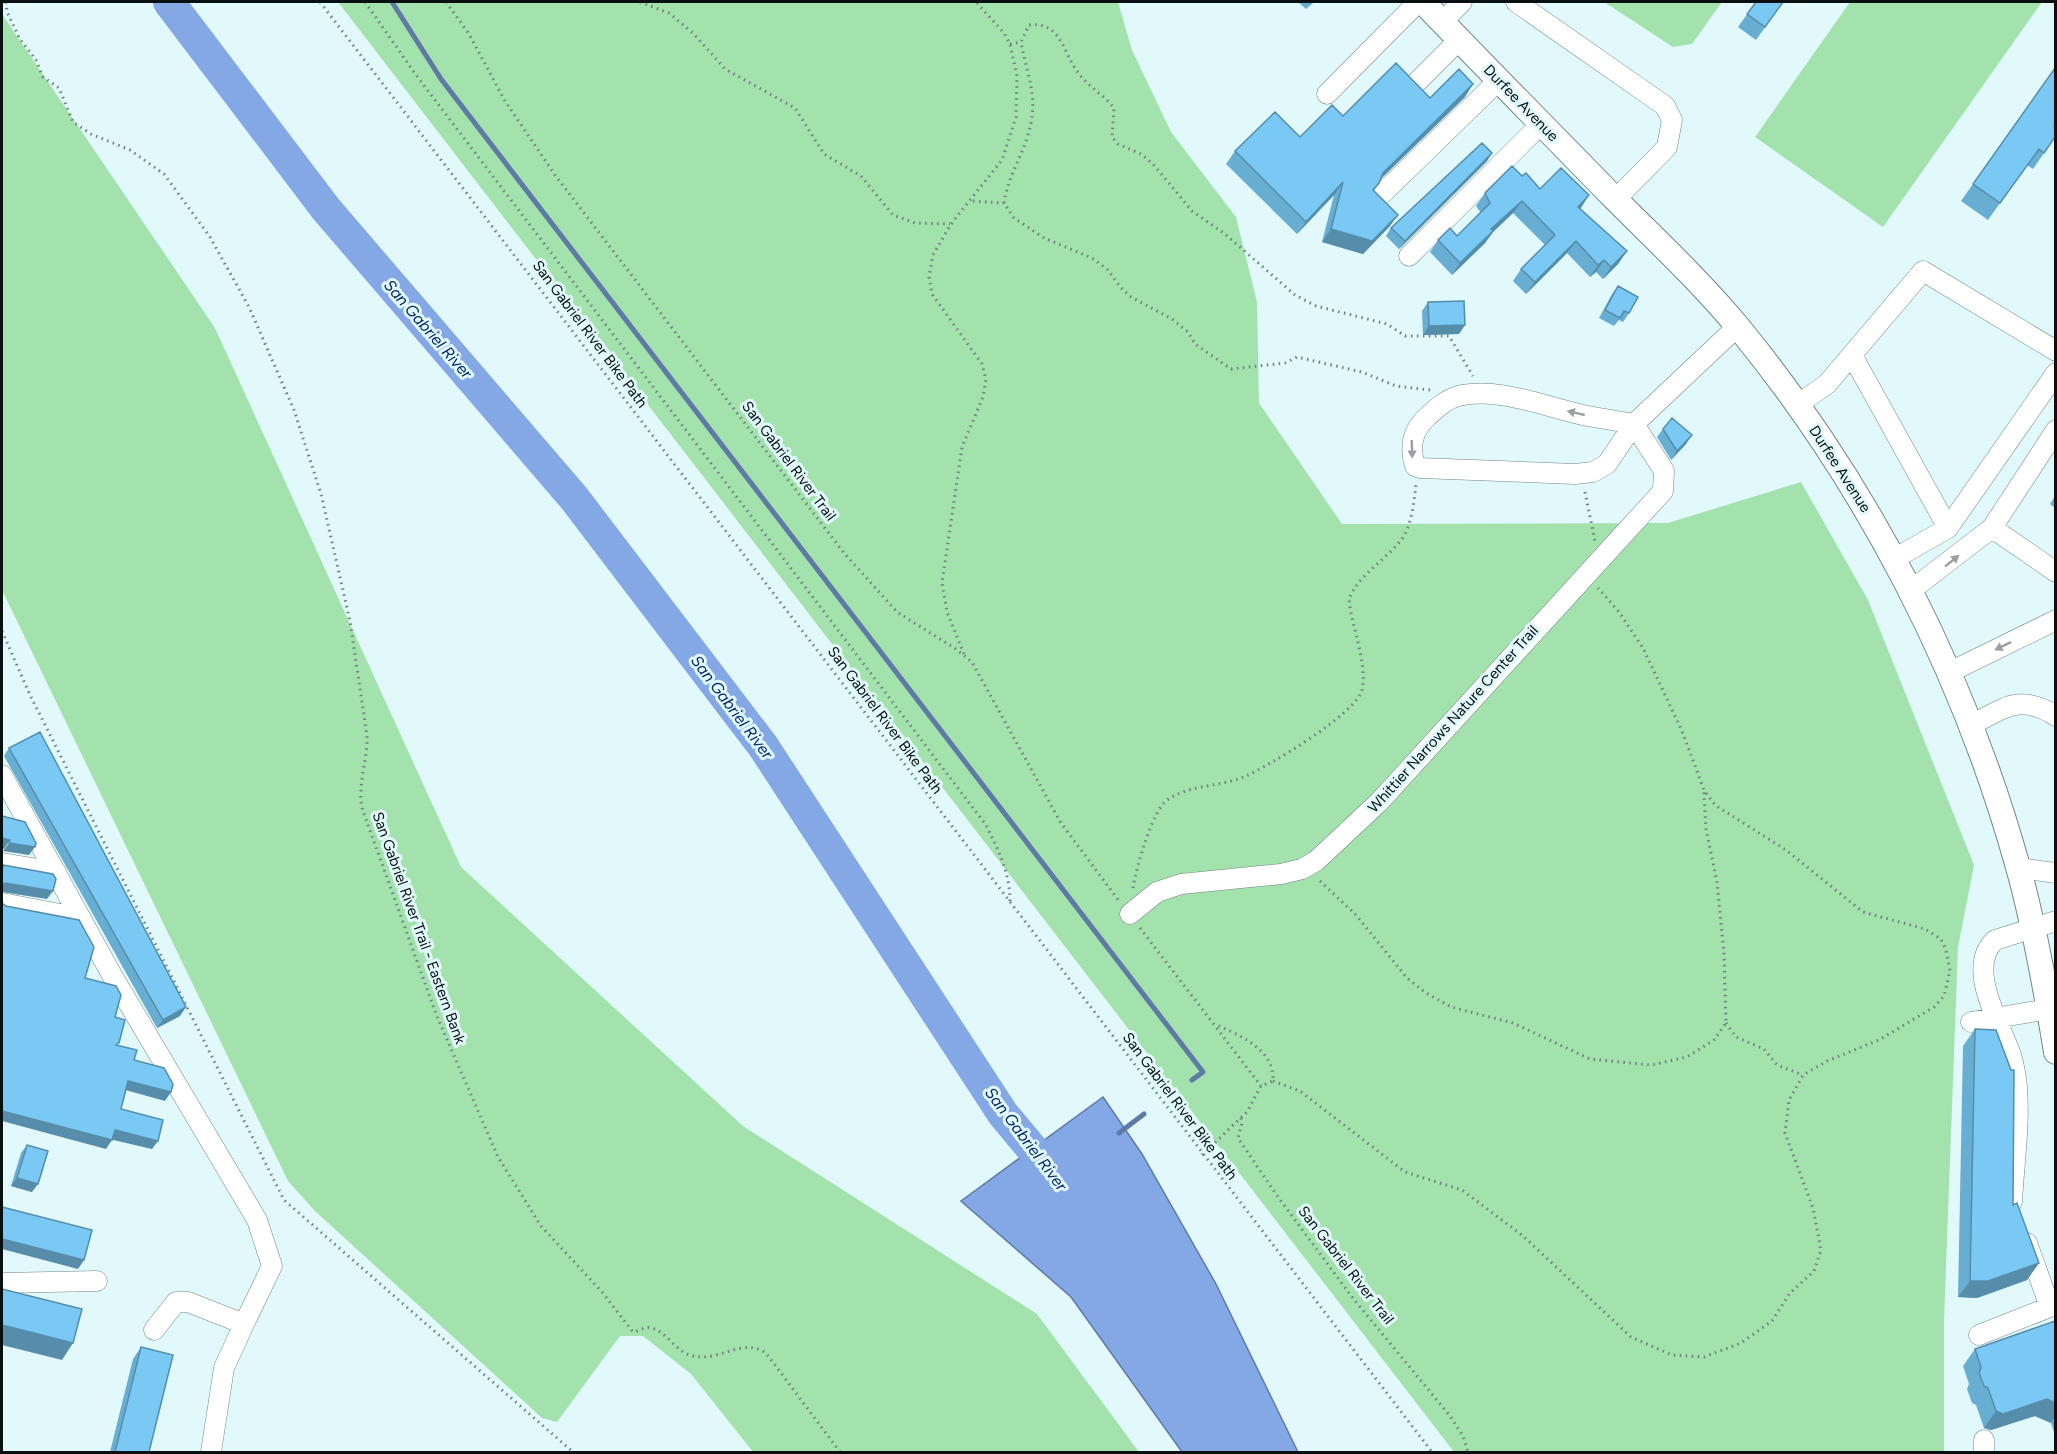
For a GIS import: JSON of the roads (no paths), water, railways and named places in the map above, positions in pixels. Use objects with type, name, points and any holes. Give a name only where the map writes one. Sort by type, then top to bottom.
[{"type":"main road","name":"Durfee Avenue","points":[[1423,2],[1738,326],[1797,405],[1867,509],[1950,672],[1971,725],[2019,868],[2044,924],[2049,968],[2049,1009],[2055,1052]]},
{"type":"street","points":[[1327,94],[1418,2]]},
{"type":"street","points":[[1442,22],[1462,2]]},
{"type":"street","points":[[1516,2],[1665,106],[1672,120],[1667,147],[1616,199]]},
{"type":"street","points":[[1414,85],[1460,39]]},
{"type":"street","points":[[1382,194],[1498,81]]},
{"type":"street","points":[[1409,256],[1541,124]]},
{"type":"street","points":[[1797,405],[1827,384],[1923,271],[2055,351]]},
{"type":"street","points":[[1634,423],[1507,397],[1481,394],[1456,397],[1442,403],[1423,421],[1412,439],[1410,450],[1415,466],[1420,468],[1593,472],[1607,464],[1634,423],[1738,326]]},
{"type":"street","points":[[1852,355],[1948,528]]},
{"type":"street","points":[[1894,560],[1948,528],[2055,373]]},
{"type":"street","name":"Whittier Narrows Nature Center Trail","points":[[1130,914],[1157,892],[1181,884],[1281,874],[1302,869],[1316,861],[1379,802],[1663,491],[1664,471],[1634,423]]},
{"type":"street","points":[[1910,591],[1992,528],[2055,430]]},
{"type":"street","points":[[1992,528],[2055,572]]},
{"type":"street","points":[[1950,672],[2055,620]]},
{"type":"street","points":[[1971,725],[2019,704],[2039,705],[2055,714]]},
{"type":"street","points":[[2,776],[113,977],[257,1220],[272,1266],[224,1368],[211,1452]]},
{"type":"street","points":[[2,863],[56,872]]},
{"type":"street","points":[[2019,868],[2055,873]]},
{"type":"street","points":[[2,903],[81,918]]},
{"type":"street","points":[[1979,1335],[2053,1306],[2012,1203],[2017,1088],[2012,1057],[1995,1018],[1984,970],[1988,947],[1995,940],[2044,924]]},
{"type":"street","points":[[1971,1022],[2049,1009]]},
{"type":"street","points":[[2,1283],[98,1281]]},
{"type":"street","points":[[154,1330],[176,1302],[188,1302],[243,1324]]},
{"type":"water","points":[[1103,1097],[1142,1154],[1216,1284],[1298,1452],[1182,1452],[1071,1297],[961,1201]]},
{"type":"waterway","name":"San Gabriel River","points":[[169,2],[326,209],[574,498],[763,746],[1003,1114],[1059,1181]]},
{"type":"waterway","points":[[392,2],[441,79],[1203,1072],[1192,1080]]},
{"type":"waterway","points":[[1119,1133],[1144,1114]]}]
